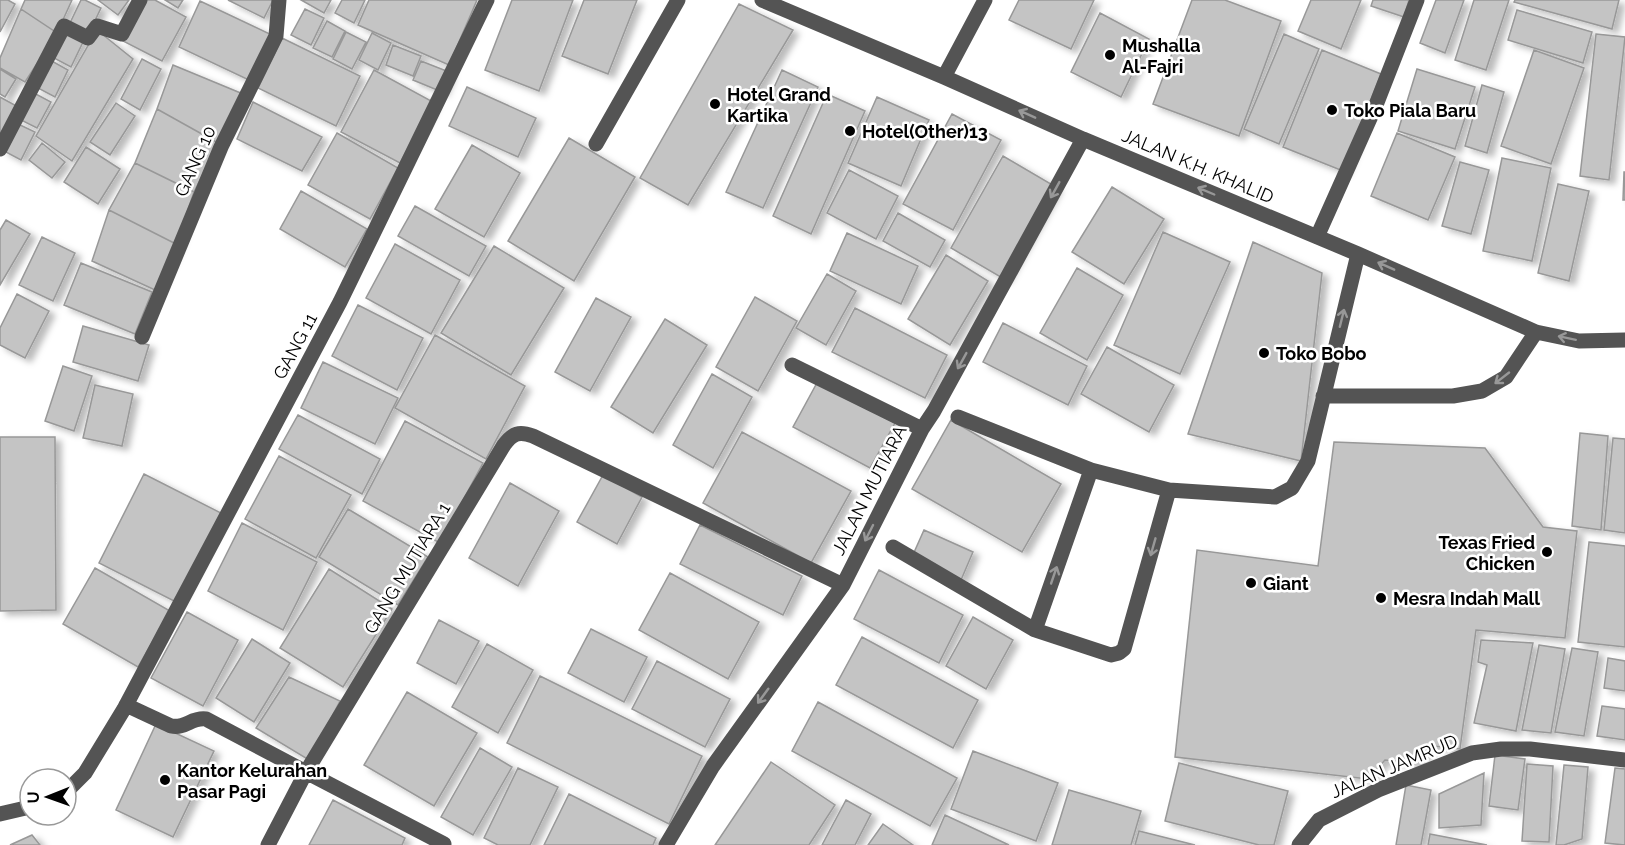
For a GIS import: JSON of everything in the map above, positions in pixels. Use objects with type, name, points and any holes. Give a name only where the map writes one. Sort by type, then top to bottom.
[{"type":"street","points":[[0,149],[64,26],[88,38],[97,26],[122,34],[140,0]]},
{"type":"street","name":"GANG 10","points":[[142,337],[221,147],[276,36],[279,0]]},
{"type":"street","name":"GANG 11","points":[[126,705],[340,302],[487,0]]},
{"type":"street","points":[[596,144],[678,0]]},
{"type":"street","name":"JALAN K.H. KHALID","points":[[762,0],[1536,332],[1579,341],[1625,340]]},
{"type":"street","points":[[944,77],[985,0]]},
{"type":"street","points":[[1317,237],[1376,105],[1417,0]]},
{"type":"street","name":"JALAN MUTIARA","points":[[666,845],[713,766],[843,585],[922,429],[940,401],[1083,139]]},
{"type":"street","points":[[958,417],[1091,470],[1169,490],[1275,497],[1292,488],[1308,461],[1358,254]]},
{"type":"street","points":[[1323,396],[1453,396],[1482,391],[1506,377],[1536,332]]},
{"type":"street","points":[[792,365],[922,429]]},
{"type":"street","name":"GANG MUTIARA 1","points":[[306,772],[504,445],[515,434],[525,433],[533,436],[843,585]]},
{"type":"street","points":[[1035,630],[1091,470]]},
{"type":"street","points":[[893,547],[1035,630],[1111,655],[1124,649],[1169,490]]},
{"type":"street","points":[[78,780],[85,773],[126,705],[171,726],[184,726],[195,720],[206,719],[444,844]]},
{"type":"street","name":"JALAN JAMRUD","points":[[1299,845],[1319,820],[1378,790],[1472,753],[1501,749],[1530,749],[1625,760]]},
{"type":"street","points":[[268,845],[306,772]]},
{"type":"street","points":[[0,814],[18,810]]},
{"type":"building","points":[[0,0],[8,0],[15,4],[0,32]]},
{"type":"building","points":[[25,0],[72,0],[57,33],[21,9]]},
{"type":"building","points":[[81,0],[101,8],[88,35],[69,25]]},
{"type":"building","points":[[98,0],[129,0],[118,15]]},
{"type":"building","points":[[145,0],[155,0],[186,17],[162,61],[123,41]]},
{"type":"building","points":[[165,0],[183,0],[178,8]]},
{"type":"building","points":[[228,0],[273,0],[264,18]]},
{"type":"building","points":[[301,0],[331,0],[324,13]]},
{"type":"building","points":[[342,0],[365,0],[354,23],[335,13]]},
{"type":"building","points":[[369,0],[477,0],[449,65],[358,25]]},
{"type":"building","points":[[512,0],[573,0],[539,91],[485,70]]},
{"type":"building","points":[[584,0],[637,0],[608,74],[562,56]]},
{"type":"building","points":[[1019,0],[1094,0],[1071,49],[1009,20]]},
{"type":"building","points":[[1192,0],[1225,0],[1281,21],[1239,136],[1153,104]]},
{"type":"building","points":[[1311,0],[1361,0],[1341,49],[1298,31]]},
{"type":"building","points":[[1373,0],[1409,0],[1404,17],[1371,6]]},
{"type":"building","points":[[1436,0],[1464,0],[1445,53],[1420,43]]},
{"type":"building","points":[[1474,0],[1509,0],[1486,70],[1455,60]]},
{"type":"building","points":[[1515,0],[1619,0],[1612,29],[1514,2]]},
{"type":"building","points":[[200,1],[272,35],[251,81],[179,47]]},
{"type":"building","name":"Hotel Grand Kartika","points":[[739,4],[793,30],[688,205],[640,178]]},
{"type":"building","points":[[21,9],[57,33],[25,82],[0,68],[0,58]]},
{"type":"building","points":[[305,9],[324,18],[311,45],[291,35]]},
{"type":"building","points":[[1517,10],[1592,32],[1583,63],[1508,40]]},
{"type":"building","name":"Mushalla Al-Fajri","points":[[1100,13],[1149,39],[1121,97],[1071,72]]},
{"type":"building","points":[[327,21],[345,31],[332,57],[313,48]]},
{"type":"building","points":[[65,30],[84,40],[71,67],[52,57]]},
{"type":"building","points":[[97,30],[133,59],[72,161],[36,136]]},
{"type":"building","points":[[346,32],[366,42],[352,69],[333,59]]},
{"type":"building","points":[[372,33],[391,43],[378,70],[359,60]]},
{"type":"building","points":[[1284,34],[1319,49],[1279,144],[1244,129]]},
{"type":"building","points":[[1596,34],[1625,37],[1609,180],[1580,176]]},
{"type":"building","points":[[282,38],[360,76],[336,126],[258,88]]},
{"type":"building","points":[[393,45],[421,56],[413,76],[386,65]]},
{"type":"building","name":"Toko Piala Baru","points":[[1322,50],[1381,74],[1343,171],[1283,147]]},
{"type":"building","points":[[1534,50],[1584,68],[1551,164],[1501,146]]},
{"type":"building","points":[[142,59],[161,69],[140,110],[121,99]]},
{"type":"building","points":[[50,60],[68,70],[55,97],[36,87]]},
{"type":"building","points":[[421,61],[449,72],[442,92],[413,80]]},
{"type":"building","points":[[173,65],[243,94],[218,143],[157,109]]},
{"type":"building","points":[[0,69],[16,79],[5,97],[0,94]]},
{"type":"building","points":[[1417,69],[1475,87],[1455,149],[1398,131]]},
{"type":"building","points":[[374,70],[433,102],[400,163],[341,132]]},
{"type":"building","points":[[782,70],[818,87],[763,208],[726,192]]},
{"type":"building","points":[[1482,85],[1504,92],[1487,153],[1465,146]]},
{"type":"building","points":[[467,87],[536,118],[518,157],[449,126]]},
{"type":"building","points":[[32,92],[51,102],[37,128],[19,119]]},
{"type":"building","points":[[827,94],[865,111],[811,234],[773,216]]},
{"type":"building","points":[[0,97],[20,108],[0,136]]},
{"type":"building","points":[[877,97],[929,120],[901,186],[848,163]]},
{"type":"building","points":[[253,102],[322,137],[302,171],[237,139]]},
{"type":"building","points":[[116,103],[135,116],[110,155],[90,142]]},
{"type":"building","points":[[157,109],[218,143],[194,192],[135,163]]},
{"type":"building","points":[[952,114],[1001,140],[953,230],[903,204]]},
{"type":"building","points":[[16,123],[35,132],[21,160],[2,150]]},
{"type":"building","points":[[337,133],[398,168],[370,219],[308,185]]},
{"type":"building","points":[[1397,133],[1455,157],[1428,220],[1371,196]]},
{"type":"building","points":[[569,138],[635,177],[574,281],[508,241]]},
{"type":"building","points":[[42,143],[65,162],[52,178],[29,160]]},
{"type":"building","points":[[472,145],[520,173],[484,237],[435,209]]},
{"type":"building","points":[[86,147],[120,169],[98,204],[64,182]]},
{"type":"building","points":[[1003,156],[1056,187],[1004,279],[951,248]]},
{"type":"building","points":[[1502,158],[1551,168],[1532,261],[1483,251]]},
{"type":"building","points":[[1460,162],[1489,170],[1471,234],[1442,226]]},
{"type":"building","points":[[135,163],[194,192],[176,244],[109,210]]},
{"type":"building","points":[[849,170],[898,196],[876,239],[827,213]]},
{"type":"building","points":[[1624,172],[1625,200],[1623,200]]},
{"type":"building","points":[[1558,184],[1589,191],[1569,281],[1538,273]]},
{"type":"building","points":[[1112,187],[1164,219],[1124,284],[1072,252]]},
{"type":"building","points":[[301,191],[367,229],[345,267],[280,229]]},
{"type":"building","points":[[415,206],[486,246],[469,276],[398,236]]},
{"type":"building","points":[[109,210],[176,244],[155,290],[92,261]]},
{"type":"building","points":[[898,213],[945,240],[930,267],[883,241]]},
{"type":"building","points":[[6,220],[30,234],[0,285],[0,230]]},
{"type":"building","points":[[1163,232],[1230,262],[1180,374],[1114,345]]},
{"type":"building","points":[[847,233],[918,266],[901,304],[830,271]]},
{"type":"building","points":[[42,237],[75,253],[53,301],[19,285]]},
{"type":"building","name":"Toko Bobo","points":[[1253,242],[1322,273],[1301,461],[1188,434]]},
{"type":"building","points":[[395,244],[460,280],[431,334],[366,298]]},
{"type":"building","points":[[494,246],[564,288],[511,375],[441,333]]},
{"type":"building","points":[[946,255],[988,281],[950,345],[908,319]]},
{"type":"building","points":[[81,263],[152,292],[135,334],[64,305]]},
{"type":"building","points":[[1077,268],[1123,295],[1087,360],[1040,333]]},
{"type":"building","points":[[827,274],[856,291],[826,345],[796,328]]},
{"type":"building","points":[[17,294],[49,311],[25,358],[0,345],[0,328]]},
{"type":"building","points":[[755,297],[797,321],[758,391],[716,367]]},
{"type":"building","points":[[596,298],[631,317],[590,391],[555,372]]},
{"type":"building","points":[[358,305],[423,338],[397,390],[332,356]]},
{"type":"building","points":[[855,308],[947,355],[925,398],[832,352]]},
{"type":"building","points":[[665,319],[707,345],[653,433],[611,407]]},
{"type":"building","points":[[1003,323],[1087,366],[1068,405],[983,362]]},
{"type":"building","points":[[83,326],[149,345],[138,381],[73,362]]},
{"type":"building","points":[[435,335],[525,386],[486,459],[395,408]]},
{"type":"building","points":[[1107,347],[1174,385],[1149,432],[1081,394]]},
{"type":"building","points":[[323,362],[398,398],[375,444],[301,408]]},
{"type":"building","points":[[63,366],[92,376],[74,431],[45,421]]},
{"type":"building","points":[[712,374],[752,397],[713,468],[673,445]]},
{"type":"building","points":[[818,381],[895,423],[870,468],[793,427]]},
{"type":"building","points":[[95,385],[133,394],[122,446],[83,438]]},
{"type":"building","points":[[298,415],[380,459],[362,494],[279,449]]},
{"type":"building","points":[[951,420],[1061,484],[1022,552],[912,489]]},
{"type":"building","points":[[405,421],[483,463],[440,543],[363,501]]},
{"type":"building","points":[[742,432],[851,491],[811,563],[703,503]]},
{"type":"building","points":[[1580,433],[1608,436],[1601,530],[1572,526]]},
{"type":"building","points":[[0,437],[55,437],[56,610],[0,611]]},
{"type":"building","points":[[1613,438],[1625,439],[1625,533],[1604,530]]},
{"type":"building","name":"Mesra Indah Mall","points":[[1334,442],[1485,448],[1543,527],[1577,531],[1565,638],[1476,630],[1460,749],[1433,746],[1416,763],[1385,760],[1368,779],[1175,757],[1197,550],[1318,566]]},
{"type":"building","points":[[279,456],[351,495],[316,558],[245,519]]},
{"type":"building","points":[[144,474],[221,513],[176,602],[99,563]]},
{"type":"building","points":[[603,475],[642,497],[617,544],[577,522]]},
{"type":"building","points":[[510,483],[559,511],[518,586],[469,558]]},
{"type":"building","points":[[348,509],[428,557],[398,605],[319,557]]},
{"type":"building","points":[[242,523],[317,562],[283,630],[208,591]]},
{"type":"building","points":[[700,525],[802,576],[783,615],[680,564]]},
{"type":"building","points":[[924,530],[973,552],[961,580],[912,557]]},
{"type":"building","points":[[1589,542],[1625,546],[1625,647],[1578,642]]},
{"type":"building","points":[[95,568],[170,611],[138,667],[63,624]]},
{"type":"building","points":[[329,569],[392,609],[343,687],[280,648]]},
{"type":"building","points":[[879,570],[963,615],[939,663],[854,619]]},
{"type":"building","points":[[670,573],[759,622],[728,679],[639,630]]},
{"type":"building","points":[[187,612],[238,640],[203,706],[151,678]]},
{"type":"building","points":[[973,617],[1013,640],[986,689],[946,666]]},
{"type":"building","points":[[439,620],[479,641],[456,684],[417,663]]},
{"type":"building","points":[[591,629],[647,657],[624,702],[568,673]]},
{"type":"building","points":[[862,637],[978,700],[953,748],[836,685]]},
{"type":"building","points":[[252,639],[290,663],[254,722],[216,698]]},
{"type":"building","points":[[1481,640],[1533,643],[1516,731],[1474,723],[1487,665],[1478,662]]},
{"type":"building","points":[[487,644],[533,670],[498,733],[452,707]]},
{"type":"building","points":[[1539,645],[1565,649],[1551,733],[1522,730]]},
{"type":"building","points":[[1572,648],[1598,652],[1584,736],[1555,732]]},
{"type":"building","points":[[1608,658],[1625,661],[1625,691],[1604,688]]},
{"type":"building","points":[[657,661],[730,699],[705,747],[632,709]]},
{"type":"building","points":[[540,676],[702,756],[669,824],[507,743]]},
{"type":"building","points":[[289,677],[340,701],[309,760],[256,728]]},
{"type":"building","points":[[407,692],[477,733],[434,806],[364,765]]},
{"type":"building","points":[[818,702],[957,778],[930,826],[792,751]]},
{"type":"building","points":[[1602,706],[1625,709],[1625,740],[1597,736]]},
{"type":"building","name":"Kantor Kelurahan Pasar Pagi","points":[[156,724],[214,751],[173,837],[116,810]]},
{"type":"building","points":[[480,748],[512,767],[473,835],[441,817]]},
{"type":"building","points":[[973,751],[1058,783],[1036,841],[951,809]]},
{"type":"building","points":[[1495,755],[1525,759],[1518,810],[1489,806]]},
{"type":"building","points":[[771,762],[835,805],[809,845],[715,845]]},
{"type":"building","points":[[1179,763],[1288,791],[1274,845],[1259,845],[1165,821]]},
{"type":"building","points":[[1527,764],[1553,766],[1549,842],[1522,841]]},
{"type":"building","points":[[1564,765],[1588,767],[1582,839],[1556,845]]},
{"type":"building","points":[[518,768],[558,787],[530,845],[498,845],[484,838]]},
{"type":"building","points":[[1615,768],[1625,769],[1625,845],[1605,843]]},
{"type":"building","points":[[1484,773],[1481,825],[1439,828],[1439,794]]},
{"type":"building","points":[[1406,785],[1431,790],[1421,845],[1396,845]]},
{"type":"building","points":[[1069,790],[1141,811],[1131,845],[1052,845]]},
{"type":"building","points":[[569,794],[656,838],[653,845],[544,845]]},
{"type":"building","points":[[333,800],[405,838],[402,845],[309,845]]},
{"type":"building","points":[[846,800],[871,814],[855,845],[822,845]]},
{"type":"building","points":[[945,815],[1009,845],[932,845]]},
{"type":"building","points":[[883,824],[913,845],[868,845]]},
{"type":"building","points":[[1139,831],[1195,845],[1135,845]]},
{"type":"building","points":[[1430,834],[1487,845],[1428,845]]},
{"type":"building","points":[[32,835],[40,845],[10,845]]},
{"type":"place","name":"Mushalla Al-Fajri","points":[[1110,55]]},
{"type":"place","name":"Hotel Grand Kartika","points":[[715,104]]},
{"type":"place","name":"Toko Piala Baru","points":[[1332,110]]},
{"type":"place","name":"Hotel(Other)13","points":[[850,131]]},
{"type":"place","name":"Toko Bobo","points":[[1264,353]]},
{"type":"place","name":"Texas Fried Chicken","points":[[1547,552]]},
{"type":"place","name":"Giant","points":[[1251,583]]},
{"type":"place","name":"Mesra Indah Mall","points":[[1381,598]]},
{"type":"place","name":"Kantor Kelurahan Pasar Pagi","points":[[165,780]]}]
